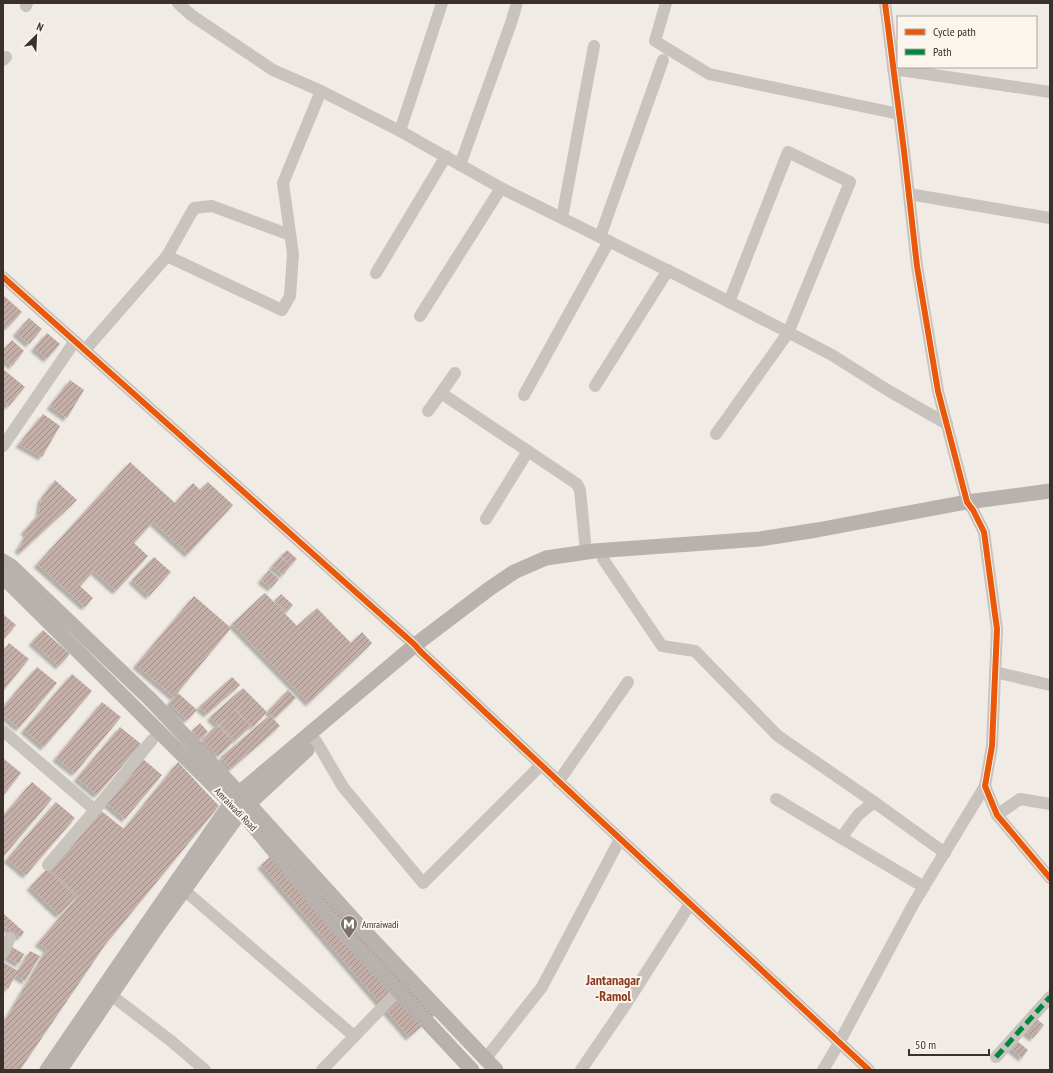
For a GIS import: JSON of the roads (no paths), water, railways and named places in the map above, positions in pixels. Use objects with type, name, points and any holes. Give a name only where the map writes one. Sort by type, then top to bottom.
[{"type":"main road","points":[[60,1070],[184,890],[240,803],[316,741],[418,649],[518,579],[548,566],[603,559],[761,547],[818,539],[970,506],[1050,491]]},
{"type":"main road","points":[[48,1070],[146,924],[240,803],[488,589],[514,572],[546,558],[586,552],[760,538],[970,506],[1050,500]]},
{"type":"main road","points":[[3,561],[150,699],[240,803],[496,1070]]},
{"type":"main road","name":"Amraiwadi Road","points":[[3,577],[240,803],[327,915],[472,1070]]},
{"type":"street","points":[[178,3],[191,15],[273,70],[321,91],[400,131],[501,188],[668,270],[832,355],[889,391],[947,424]]},
{"type":"street","points":[[400,131],[442,3]]},
{"type":"street","points":[[460,165],[517,3]]},
{"type":"street","points":[[666,3],[655,41],[709,74],[899,114]]},
{"type":"street","points":[[823,1070],[924,887],[985,786],[992,746],[997,629],[984,532],[970,506],[938,391],[917,266],[885,3]]},
{"type":"street","points":[[562,218],[594,46]]},
{"type":"street","points":[[524,394],[604,239],[663,60]]},
{"type":"street","points":[[893,69],[1050,92]]},
{"type":"street","points":[[167,256],[282,310],[290,296],[293,254],[283,183],[321,91]]},
{"type":"street","points":[[716,434],[788,333],[850,182],[788,152],[729,302]]},
{"type":"street","points":[[376,274],[446,156]]},
{"type":"street","points":[[420,316],[501,188]]},
{"type":"street","points":[[909,194],[1050,218]]},
{"type":"street","points":[[85,350],[167,256],[194,208],[212,206],[290,234]]},
{"type":"street","points":[[594,386],[668,270]]},
{"type":"street","points":[[3,277],[418,649],[558,782],[869,1070]]},
{"type":"street","points":[[3,446],[75,341]]},
{"type":"street","points":[[428,411],[455,373]]},
{"type":"street","points":[[441,393],[577,484],[580,490],[586,552]]},
{"type":"street","points":[[486,519],[528,451]]},
{"type":"street","points":[[603,559],[662,646],[695,651],[778,736],[945,853]]},
{"type":"street","points":[[995,672],[1050,685]]},
{"type":"street","points":[[558,782],[628,682]]},
{"type":"street","points":[[3,731],[95,810]]},
{"type":"street","points":[[48,865],[152,740]]},
{"type":"street","points":[[316,741],[343,787],[423,883],[541,765]]},
{"type":"street","points":[[985,786],[997,815],[1050,878]]},
{"type":"street","points":[[776,799],[924,887]]},
{"type":"street","points":[[997,815],[1020,799],[1050,804]]},
{"type":"street","points":[[841,838],[858,815],[874,802]]},
{"type":"street","points":[[486,1058],[542,987],[620,839]]},
{"type":"street","points":[[184,890],[354,1036]]},
{"type":"street","points":[[582,1070],[690,904]]},
{"type":"street","points":[[3,952],[10,938]]},
{"type":"street","points":[[322,1070],[398,991]]},
{"type":"street","points":[[111,995],[171,1041],[205,1070]]},
{"type":"street","points":[[996,1057],[1050,997]]},
{"type":"railway","points":[[3,563],[89,635],[140,688],[316,881],[355,933],[425,1013],[479,1070]]},
{"type":"railway","points":[[219,783],[309,887],[345,936],[416,1017],[466,1070]]},
{"type":"place","name":"Amraiwadi","points":[[349,939]]},
{"type":"district","name":"Jantanagar -Ramol","points":[[613,988]]}]
